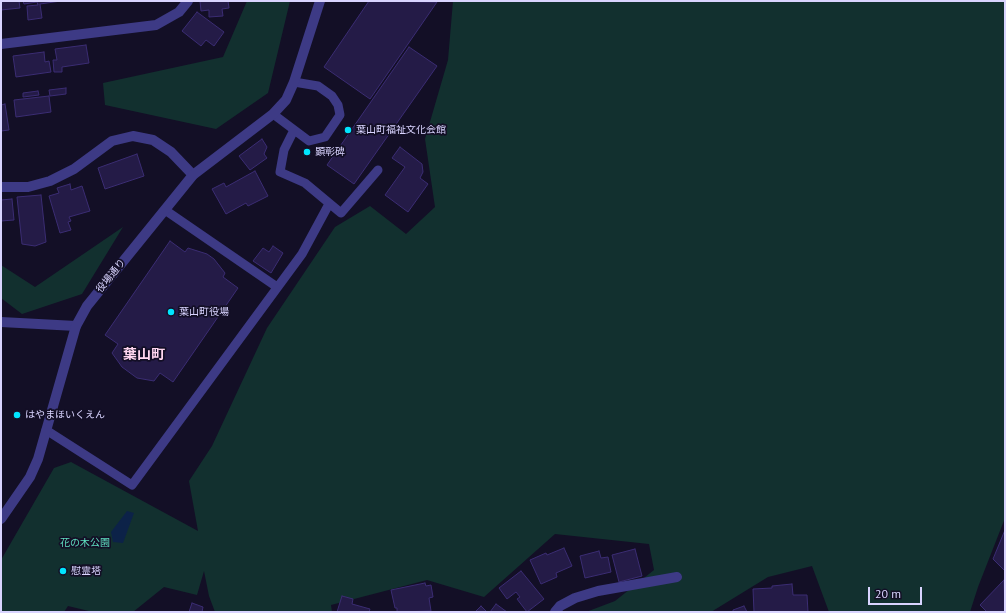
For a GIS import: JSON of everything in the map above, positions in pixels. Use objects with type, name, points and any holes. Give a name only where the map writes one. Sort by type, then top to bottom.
[{"type":"street","points":[[1,44],[156,25],[179,12],[188,1]]},
{"type":"street","name":"役場通り","points":[[1,519],[30,477],[38,459],[76,326],[87,306],[193,175],[274,114],[286,100],[294,82],[320,1]]},
{"type":"street","points":[[1,187],[28,187],[50,181],[74,169],[112,141],[133,136],[153,140],[171,152],[193,175]]},
{"type":"street","points":[[1,322],[76,326]]},
{"type":"street","points":[[555,612],[560,606],[575,598],[598,591],[677,577]]},
{"type":"lane","points":[[274,114],[309,141],[325,137],[340,115],[338,105],[332,96],[318,86],[294,82]]},
{"type":"lane","points":[[294,130],[284,150],[280,172],[305,183],[341,214],[378,170]]},
{"type":"lane","points":[[46,430],[132,484],[302,254],[329,204]]},
{"type":"lane","points":[[165,210],[277,287]]},
{"type":"green space","points":[[247,1],[290,1],[268,93],[216,129],[105,105],[103,83],[223,57]]},
{"type":"green space","name":"花の木公園","points":[[453,1],[1005,1],[1005,518],[978,587],[970,612],[829,612],[812,566],[768,577],[711,612],[586,612],[615,601],[654,570],[649,544],[555,534],[484,597],[427,580],[331,605],[332,612],[215,612],[209,596],[204,571],[197,595],[164,587],[133,612],[93,612],[68,606],[64,612],[1,612],[1,560],[54,468],[71,462],[198,531],[189,481],[212,446],[267,328],[335,227],[370,206],[406,234],[435,207],[425,139],[448,60]]},
{"type":"green space","points":[[123,227],[82,294],[22,314],[1,298],[1,265],[35,287]]},
{"type":"water","points":[[127,511],[134,513],[123,543],[113,542],[111,532]]},
{"type":"building","points":[[1,1],[19,1],[20,8],[1,10]]},
{"type":"building","points":[[23,1],[61,1],[40,4],[42,18],[28,20],[27,6],[38,5],[37,2],[24,4]]},
{"type":"building","points":[[200,1],[228,1],[229,8],[222,9],[223,16],[209,17],[209,10],[201,11]]},
{"type":"building","points":[[369,1],[437,2],[370,99],[324,67]]},
{"type":"building","points":[[197,12],[224,32],[214,46],[206,40],[201,46],[182,31]]},
{"type":"building","points":[[86,45],[89,63],[62,67],[62,72],[54,72],[53,60],[57,60],[55,49]]},
{"type":"building","points":[[409,47],[437,66],[354,184],[327,165]]},
{"type":"building","points":[[44,52],[45,62],[49,61],[51,72],[16,77],[13,56]]},
{"type":"building","points":[[66,88],[66,94],[50,96],[49,90]]},
{"type":"building","points":[[38,91],[39,95],[23,97],[23,93]]},
{"type":"building","points":[[49,96],[51,112],[16,117],[14,100]]},
{"type":"building","points":[[5,104],[9,130],[1,131],[1,105]]},
{"type":"building","points":[[262,139],[267,147],[264,154],[267,158],[250,170],[239,156]]},
{"type":"building","points":[[400,147],[422,164],[423,172],[420,178],[428,184],[408,212],[385,195],[405,167],[392,158]]},
{"type":"building","points":[[137,154],[144,176],[105,189],[98,168]]},
{"type":"building","points":[[255,171],[268,196],[248,206],[246,203],[226,214],[212,189],[224,183],[226,187]]},
{"type":"building","points":[[70,184],[71,190],[82,186],[90,211],[69,217],[71,221],[68,222],[71,230],[60,233],[49,196],[59,193],[57,188]]},
{"type":"building","points":[[41,195],[46,242],[35,246],[22,244],[17,197]]},
{"type":"building","points":[[12,199],[14,220],[1,221],[1,200]]},
{"type":"building","name":"葉山町役場","points":[[170,241],[185,252],[188,248],[207,254],[214,259],[225,273],[223,277],[238,288],[173,382],[160,373],[154,381],[137,378],[122,367],[112,353],[118,344],[105,335]]},
{"type":"building","points":[[273,246],[283,253],[271,273],[253,261],[263,248],[269,252]]},
{"type":"building","points":[[1005,530],[1005,571],[993,559]]},
{"type":"building","points":[[564,548],[572,566],[556,573],[557,577],[541,584],[530,560],[546,553],[547,555]]},
{"type":"building","points":[[635,549],[642,576],[619,582],[612,555]]},
{"type":"building","points":[[599,551],[601,558],[608,557],[611,572],[585,578],[580,556]]},
{"type":"building","points":[[521,571],[544,599],[527,612],[517,599],[520,597],[516,592],[507,599],[499,588]]},
{"type":"building","points":[[1004,580],[1005,612],[985,612],[986,611],[980,605]]},
{"type":"building","points":[[425,583],[426,586],[431,585],[433,597],[429,598],[431,611],[397,612],[391,590]]},
{"type":"building","points":[[792,584],[793,595],[807,595],[808,612],[754,612],[753,589],[772,588],[772,586]]},
{"type":"building","points":[[342,596],[353,599],[352,604],[370,609],[369,612],[337,612]]},
{"type":"building","points":[[192,603],[203,607],[202,612],[189,612]]},
{"type":"building","points":[[496,604],[507,612],[490,612]]},
{"type":"building","points":[[481,606],[487,612],[475,612]]},
{"type":"building","points":[[744,606],[747,612],[733,612],[733,610]]},
{"type":"place","name":"葉山町福祉文化会館","points":[[348,130]]},
{"type":"place","name":"顕彰碑","points":[[307,152]]},
{"type":"place","name":"葉山町役場","points":[[171,312]]},
{"type":"place","name":"はやまほいくえん","points":[[17,415]]},
{"type":"place","name":"慰霊塔","points":[[63,571]]},
{"type":"district","name":"葉山町","points":[[144,355]]}]
